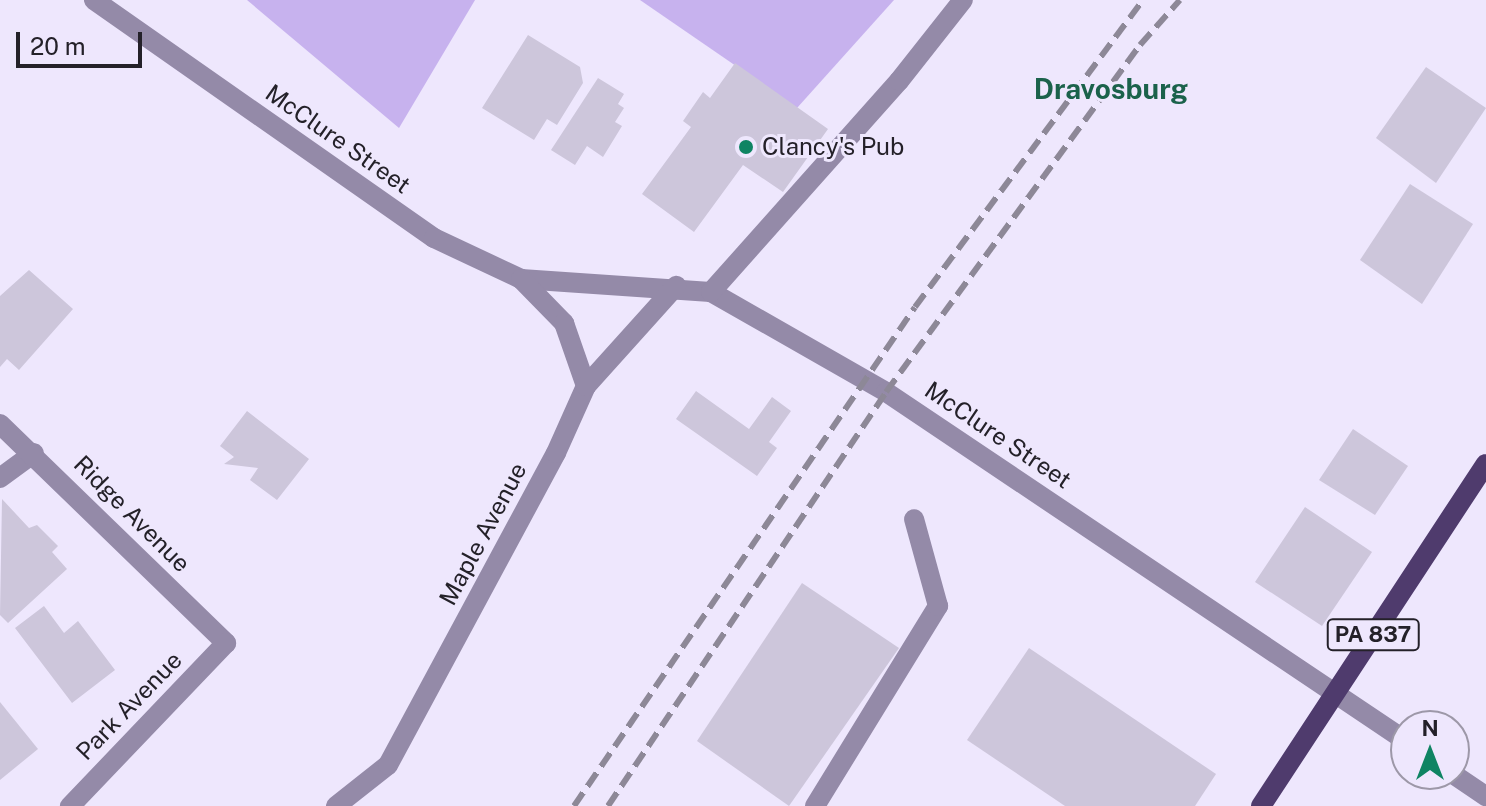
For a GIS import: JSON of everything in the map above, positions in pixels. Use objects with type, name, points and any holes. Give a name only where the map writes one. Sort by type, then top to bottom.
[{"type":"main road","name":"PA 837","points":[[1261,806],[1486,464]]},
{"type":"street","name":"McClure Street","points":[[94,0],[434,238],[521,279],[590,287],[676,286],[711,292],[886,392],[1390,730]]},
{"type":"street","points":[[711,292],[899,81],[963,0]]},
{"type":"street","name":"McClure Street","points":[[521,279],[564,323],[586,386]]},
{"type":"street","name":"Maple Avenue","points":[[336,806],[388,765],[556,453],[586,386],[676,286]]},
{"type":"street","name":"Ridge Avenue","points":[[0,424],[34,453],[226,643]]},
{"type":"street","points":[[0,478],[34,453]]},
{"type":"street","points":[[815,806],[938,606],[914,519]]},
{"type":"street","name":"Park Avenue","points":[[70,806],[226,643]]},
{"type":"shaded area","points":[[247,0],[475,0],[399,128]]},
{"type":"shaded area","points":[[640,0],[894,0],[797,108]]},
{"type":"building","points":[[528,35],[580,67],[583,83],[557,125],[547,119],[534,140],[482,108]]},
{"type":"building","name":"Clancy's Pub","points":[[735,63],[828,129],[783,192],[743,165],[694,232],[642,194],[691,127],[683,121],[703,92],[710,98]]},
{"type":"building","points":[[1426,67],[1486,108],[1436,183],[1376,138]]},
{"type":"building","points":[[598,78],[624,94],[618,104],[624,108],[615,122],[622,126],[603,157],[587,146],[575,165],[551,150]]},
{"type":"building","points":[[1410,184],[1473,224],[1422,304],[1360,260]]},
{"type":"building","points":[[29,270],[73,309],[19,370],[7,359],[0,367],[0,296]]},
{"type":"building","points":[[696,391],[749,429],[772,397],[791,411],[769,442],[777,448],[757,476],[676,419]]},
{"type":"building","points":[[247,411],[309,459],[277,500],[250,480],[258,468],[224,464],[234,457],[220,446]]},
{"type":"building","points":[[1353,429],[1408,466],[1375,515],[1319,480]]},
{"type":"building","points":[[2,499],[29,528],[37,525],[58,546],[52,552],[67,569],[8,623],[0,615]]},
{"type":"building","points":[[1305,507],[1372,552],[1322,626],[1255,582]]},
{"type":"building","points":[[802,583],[899,648],[789,806],[697,741]]},
{"type":"building","points":[[44,606],[64,633],[78,621],[115,670],[72,703],[15,628]]},
{"type":"building","points":[[1029,648],[1216,774],[1195,806],[1065,806],[967,740]]},
{"type":"building","points":[[0,702],[38,749],[0,780]]},
{"type":"railway","points":[[574,806],[915,307],[1143,0]]},
{"type":"railway","points":[[608,806],[886,392],[1140,45],[1180,0]]},
{"type":"place","name":"Clancy's Pub","points":[[746,147]]},
{"type":"district","name":"Dravosburg","points":[[1111,89]]}]
